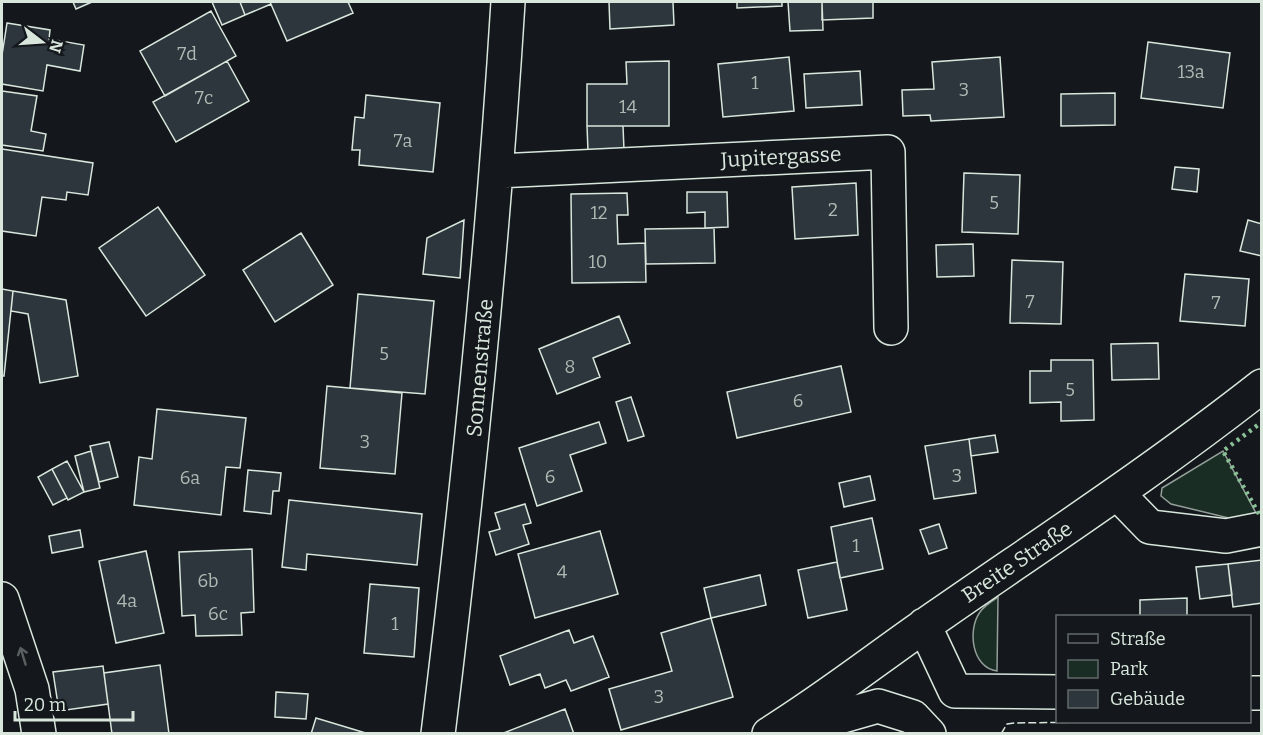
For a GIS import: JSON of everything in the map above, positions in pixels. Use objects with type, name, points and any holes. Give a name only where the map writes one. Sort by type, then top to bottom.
[{"type":"street","name":"Sonnenstraße","points":[[438,734],[470,474],[498,171],[508,2]]},
{"type":"street","name":"Jupitergasse","points":[[498,171],[888,152],[891,328]]},
{"type":"street","name":"Breite Straße","points":[[769,734],[810,708],[924,625],[1117,493],[1262,386]]},
{"type":"street","points":[[1117,493],[1150,527],[1226,536],[1262,529]]},
{"type":"street","points":[[2,599],[32,689],[39,734]]},
{"type":"street","points":[[924,625],[955,691]]},
{"type":"street","points":[[955,691],[1056,692]]},
{"type":"street","points":[[779,734],[878,706],[913,717],[931,734],[955,691]]},
{"type":"green space","points":[[1223,451],[1257,515],[1237,520],[1171,504],[1161,496],[1162,488]]},
{"type":"green space","points":[[998,597],[997,671],[982,663],[977,656],[973,638],[980,612]]},
{"type":"building","points":[[73,2],[92,2],[76,9]]},
{"type":"building","points":[[212,2],[240,2],[245,15],[222,25]]},
{"type":"building","points":[[240,2],[270,2],[271,4],[245,15]]},
{"type":"building","points":[[270,2],[348,2],[353,13],[287,41]]},
{"type":"building","points":[[609,2],[673,2],[674,25],[610,29]]},
{"type":"building","points":[[737,2],[782,2],[782,6],[737,8]]},
{"type":"building","points":[[788,2],[822,2],[823,30],[790,31]]},
{"type":"building","points":[[822,2],[873,2],[873,18],[822,20]]},
{"type":"building","points":[[211,11],[236,56],[165,96],[140,51]]},
{"type":"building","points":[[7,23],[50,30],[49,39],[84,45],[80,71],[47,65],[43,91],[2,84],[2,55]]},
{"type":"building","points":[[1148,42],[1230,53],[1223,108],[1141,98]]},
{"type":"building","points":[[789,57],[794,111],[723,117],[718,64]]},
{"type":"building","points":[[1000,57],[1004,117],[931,121],[930,115],[903,116],[902,90],[934,89],[932,62]]},
{"type":"building","points":[[227,61],[249,101],[176,142],[153,102]]},
{"type":"building","points":[[669,61],[669,126],[587,126],[587,84],[627,84],[626,62]]},
{"type":"building","points":[[860,71],[862,105],[806,108],[804,74]]},
{"type":"building","points":[[2,91],[37,96],[31,131],[46,134],[43,151],[2,145]]},
{"type":"building","points":[[1115,93],[1115,125],[1061,126],[1061,94]]},
{"type":"building","points":[[366,95],[440,103],[433,172],[359,165],[360,150],[352,150],[355,117],[364,118]]},
{"type":"building","points":[[587,126],[623,126],[624,150],[588,151]]},
{"type":"building","points":[[2,149],[93,163],[88,195],[67,192],[66,200],[42,197],[36,236],[2,231]]},
{"type":"building","points":[[1175,167],[1199,169],[1197,192],[1172,189]]},
{"type":"building","points":[[964,173],[1020,175],[1018,234],[962,232]]},
{"type":"building","points":[[856,183],[858,235],[795,239],[792,187]]},
{"type":"building","points":[[687,192],[727,192],[728,227],[705,228],[705,212],[687,213]]},
{"type":"building","points":[[627,193],[628,215],[617,215],[618,244],[645,243],[646,282],[572,283],[571,194]]},
{"type":"building","points":[[158,207],[205,275],[146,316],[99,248]]},
{"type":"building","points":[[464,220],[460,278],[423,274],[427,238]]},
{"type":"building","points":[[1248,220],[1262,224],[1262,256],[1240,251]]},
{"type":"building","points":[[714,228],[715,263],[646,264],[645,229]]},
{"type":"building","points":[[301,233],[333,285],[275,322],[243,270]]},
{"type":"building","points":[[973,244],[974,276],[937,277],[936,245]]},
{"type":"building","points":[[1012,260],[1063,262],[1061,324],[1010,323]]},
{"type":"building","points":[[1185,274],[1249,279],[1245,326],[1180,321]]},
{"type":"building","points":[[2,289],[13,291],[4,376],[2,376]]},
{"type":"building","points":[[13,291],[66,300],[78,376],[40,383],[28,314],[11,311]]},
{"type":"building","points":[[358,294],[434,301],[425,394],[350,388]]},
{"type":"building","points":[[619,316],[630,343],[593,358],[600,377],[557,394],[539,349]]},
{"type":"building","points":[[1158,343],[1159,379],[1112,380],[1111,344]]},
{"type":"building","points":[[1051,360],[1093,360],[1094,420],[1061,421],[1061,402],[1030,403],[1030,371],[1051,371]]},
{"type":"building","points":[[841,366],[851,412],[737,438],[727,392]]},
{"type":"building","points":[[327,386],[402,393],[395,474],[320,468]]},
{"type":"building","points":[[631,397],[644,436],[628,441],[616,402]]},
{"type":"building","points":[[157,409],[246,418],[240,468],[226,467],[221,515],[134,505],[139,457],[152,459]]},
{"type":"building","points":[[599,422],[606,443],[570,455],[582,491],[537,506],[519,448]]},
{"type":"building","points":[[995,435],[998,452],[971,456],[969,439]]},
{"type":"building","points":[[969,439],[976,493],[934,499],[925,446]]},
{"type":"building","points":[[109,442],[118,477],[99,482],[90,446]]},
{"type":"building","points":[[91,451],[100,488],[84,492],[75,456]]},
{"type":"building","points":[[67,461],[84,492],[68,500],[52,469]]},
{"type":"building","points":[[52,469],[67,498],[53,505],[38,477]]},
{"type":"building","points":[[248,470],[281,473],[279,491],[273,491],[271,514],[244,511]]},
{"type":"building","points":[[870,476],[875,500],[844,507],[839,483]]},
{"type":"building","points":[[289,500],[422,514],[417,565],[307,554],[306,570],[282,567]]},
{"type":"building","points":[[525,504],[531,523],[523,525],[529,544],[496,555],[489,532],[500,529],[495,513]]},
{"type":"building","points":[[872,518],[883,569],[840,578],[831,527]]},
{"type":"building","points":[[939,524],[947,548],[929,554],[920,530]]},
{"type":"building","points":[[80,530],[83,547],[52,553],[49,536]]},
{"type":"building","points":[[600,531],[618,594],[535,618],[518,554]]},
{"type":"building","points":[[252,549],[254,612],[241,613],[242,635],[196,636],[195,615],[182,616],[179,552]]},
{"type":"building","points":[[146,551],[164,633],[116,643],[99,561]]},
{"type":"building","points":[[1262,560],[1262,603],[1233,607],[1228,564]]},
{"type":"building","points":[[837,562],[847,610],[808,618],[798,570]]},
{"type":"building","points":[[1228,564],[1232,595],[1200,599],[1196,567]]},
{"type":"building","points":[[760,575],[766,605],[711,618],[704,588]]},
{"type":"building","points":[[370,584],[419,588],[414,657],[364,653]]},
{"type":"building","points":[[1187,598],[1187,615],[1140,615],[1140,600]]},
{"type":"building","points":[[711,618],[733,697],[621,730],[609,689],[672,671],[661,633]]},
{"type":"building","points":[[569,630],[574,643],[593,636],[609,677],[571,691],[566,680],[545,688],[540,674],[510,685],[500,656]]},
{"type":"building","points":[[160,665],[169,734],[112,734],[104,673]]},
{"type":"building","points":[[103,666],[108,704],[59,711],[53,672]]},
{"type":"building","points":[[276,692],[308,694],[306,719],[275,717]]},
{"type":"building","points":[[565,709],[574,734],[501,734]]},
{"type":"building","points":[[316,718],[369,734],[311,734]]},
{"type":"hedge","points":[[1259,514],[1223,451],[1262,422]]},
{"type":"fence","points":[[1001,734],[1007,724],[1056,722]]}]
